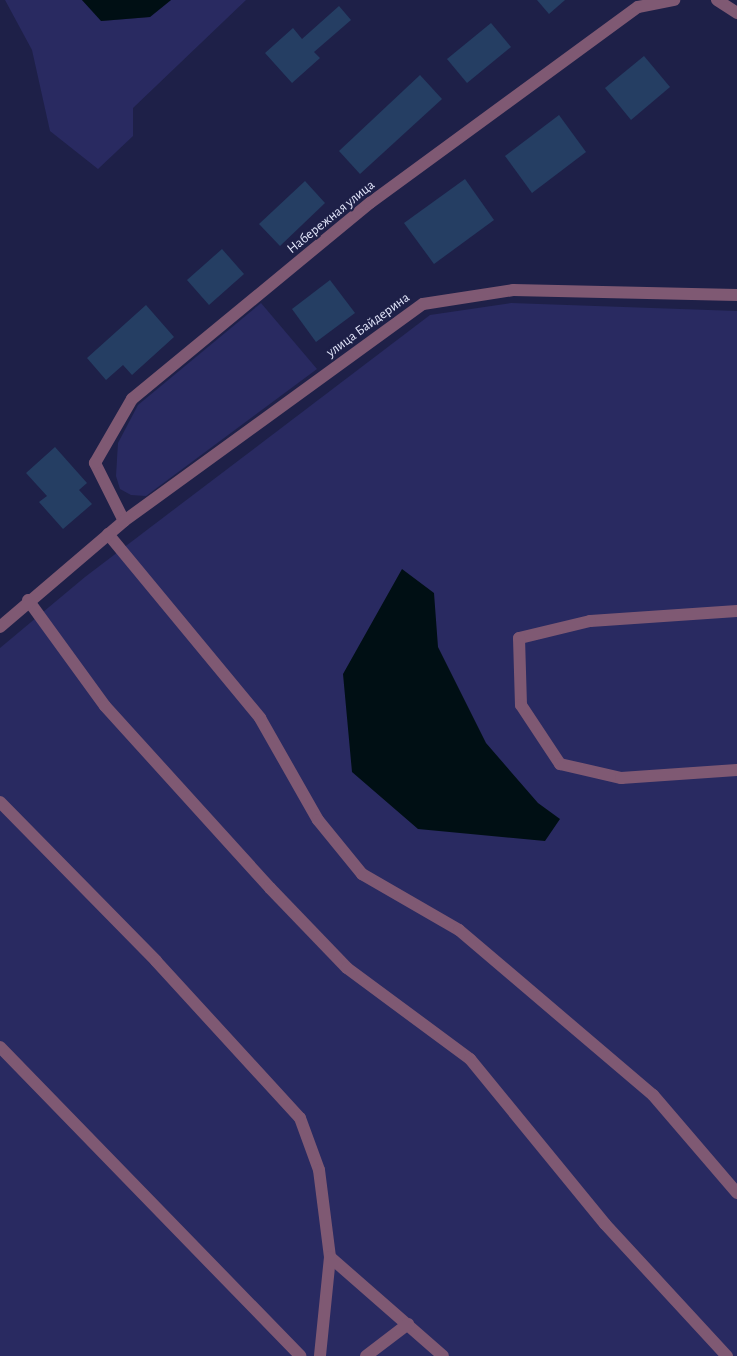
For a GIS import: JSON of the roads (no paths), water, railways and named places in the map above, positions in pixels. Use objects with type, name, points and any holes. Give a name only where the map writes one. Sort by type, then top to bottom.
[{"type":"street","name":"Набережная улица","points":[[124,521],[96,463],[132,399],[386,191],[638,7],[674,0]]},
{"type":"street","points":[[717,0],[737,13]]},
{"type":"street","name":"улица Байдерина","points":[[0,626],[28,600],[124,521],[423,304],[513,290],[737,295]]},
{"type":"street","points":[[108,534],[260,718],[318,820],[362,874],[459,930],[653,1095],[737,1193]]},
{"type":"street","points":[[28,600],[105,706],[270,888],[347,968],[470,1059],[605,1224],[727,1356]]},
{"type":"street","points":[[737,611],[590,621],[519,638],[521,705],[560,764],[621,778],[737,770]]},
{"type":"street","points":[[0,802],[156,961],[300,1118],[319,1170],[330,1257],[320,1356]]},
{"type":"street","points":[[0,1047],[300,1356]]},
{"type":"street","points":[[330,1257],[443,1356]]},
{"type":"street","points":[[366,1356],[408,1324]]}]
